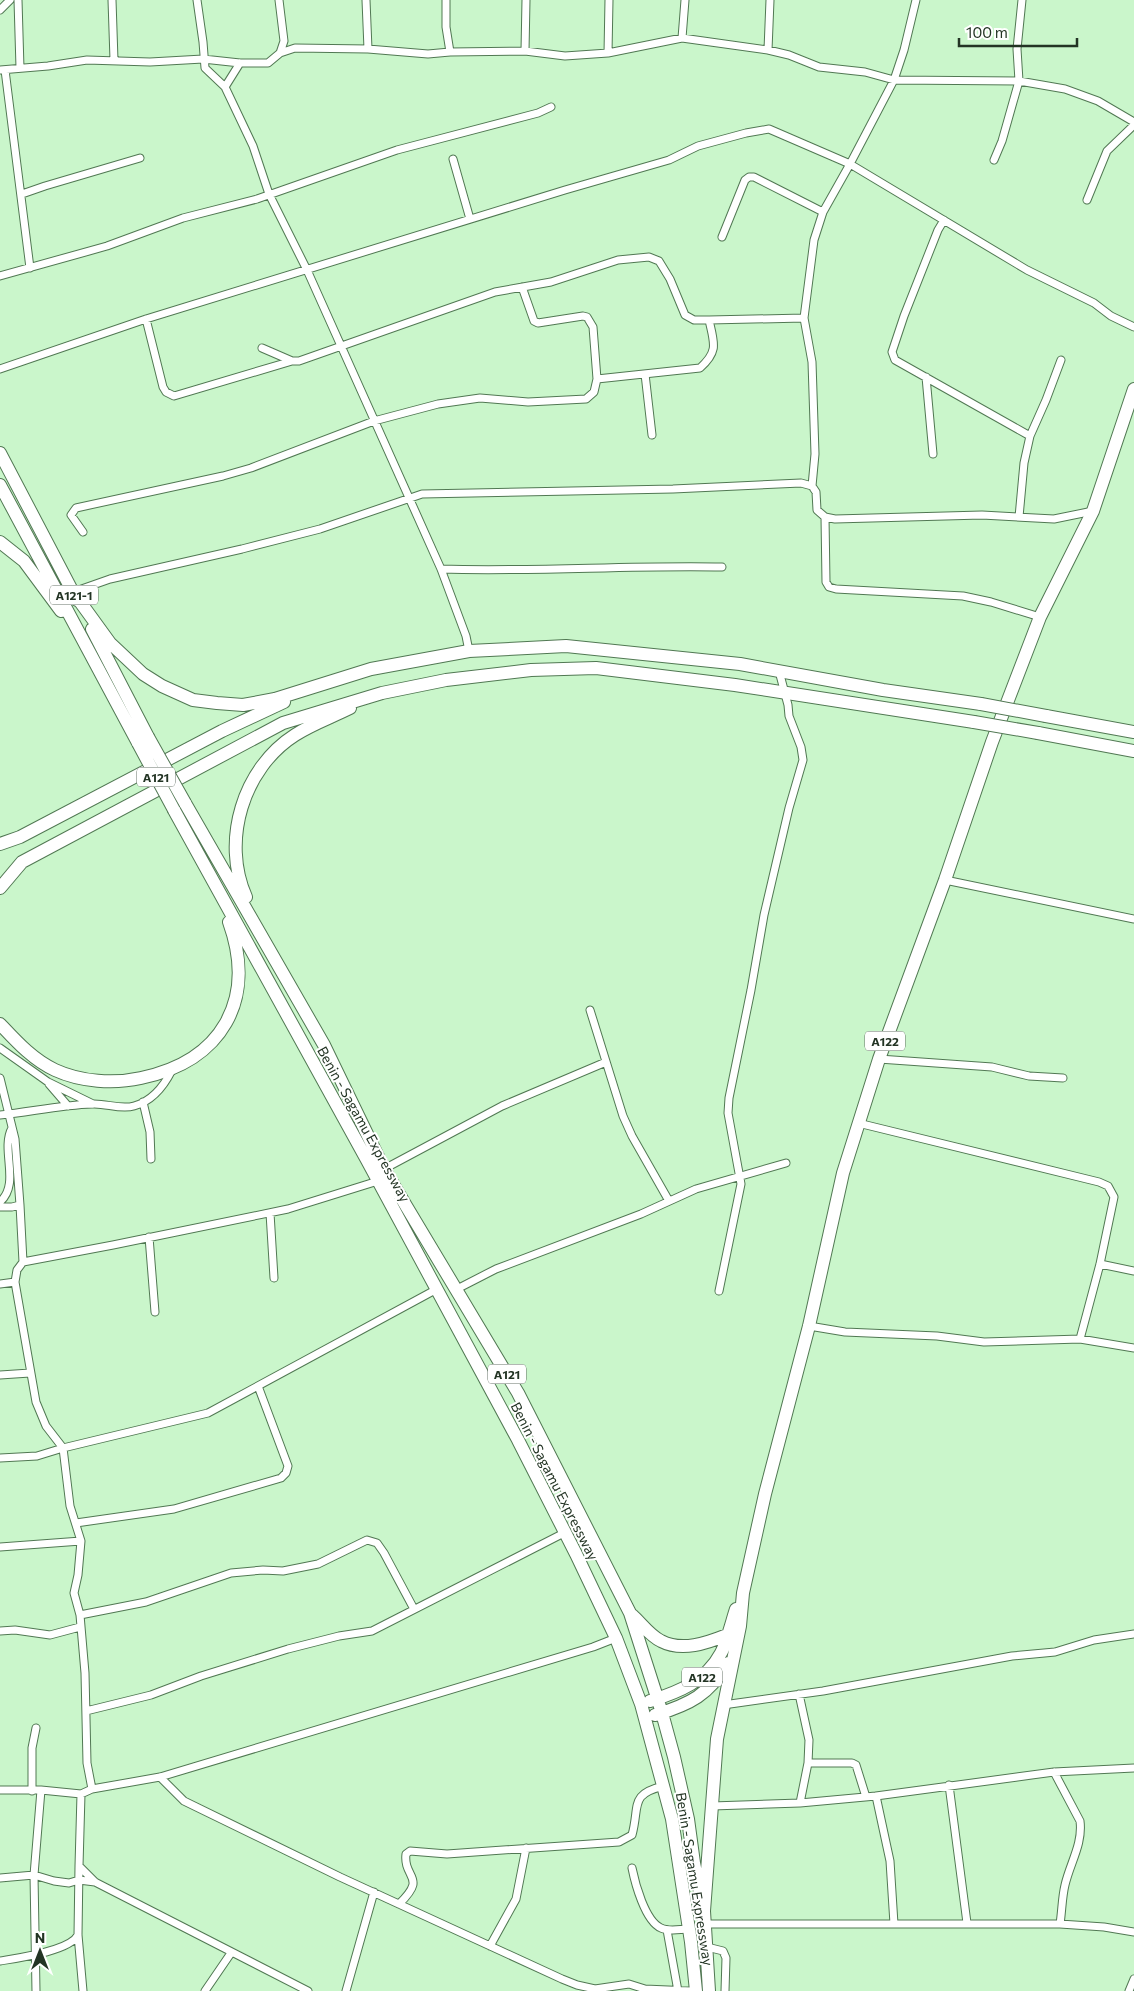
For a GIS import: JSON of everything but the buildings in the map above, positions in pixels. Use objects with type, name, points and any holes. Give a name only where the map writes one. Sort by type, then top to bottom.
[{"type":"highway","name":"A122","points":[[645,1718],[698,1698],[720,1676],[732,1657],[740,1626],[743,1593],[765,1494],[809,1326],[844,1173],[858,1122],[879,1059],[945,880],[992,742],[1040,616],[1093,511],[1134,389]]},
{"type":"highway","name":"A121-1","points":[[0,453],[73,592],[143,740]]},
{"type":"highway","name":"A121-1","points":[[0,484],[89,649],[143,740]]},
{"type":"highway","points":[[0,542],[24,561],[89,649]]},
{"type":"highway","points":[[73,592],[110,643],[143,674],[162,686],[193,700],[243,705],[276,698],[371,669],[469,651],[566,646],[740,664],[1134,732]]},
{"type":"highway","points":[[0,888],[22,862],[283,723],[382,693],[446,680],[531,670],[596,668],[680,678],[974,722],[1134,751]]},
{"type":"highway","points":[[0,844],[20,837],[222,731],[320,684]]},
{"type":"highway","points":[[271,953],[241,886],[236,855],[236,834],[239,815],[251,786],[260,769],[272,755],[295,735],[382,693]]},
{"type":"highway","name":"A121","points":[[143,740],[180,807],[271,953],[338,1073],[384,1169],[534,1421],[630,1613],[662,1713],[688,1819],[704,1917],[709,1991]]},
{"type":"highway","name":"Benin - Sagamu Expressway","points":[[180,807],[214,880],[518,1440],[616,1638],[641,1704],[672,1820],[689,1929],[696,1991]]},
{"type":"highway","points":[[0,1024],[30,1054],[55,1070],[102,1082],[127,1081],[172,1070],[199,1054],[216,1038],[228,1020],[235,1004],[239,971],[236,943],[214,880]]},
{"type":"highway","name":"A122","points":[[641,1704],[658,1699],[695,1683],[707,1673],[722,1652],[743,1593]]},
{"type":"highway","points":[[630,1613],[660,1641],[672,1645],[692,1645],[727,1635]]},
{"type":"highway","points":[[704,1917],[717,1739],[732,1657]]},
{"type":"street","points":[[0,10],[10,0]]},
{"type":"street","points":[[18,0],[20,68]]},
{"type":"street","points":[[112,0],[114,60]]},
{"type":"street","points":[[197,0],[205,68],[225,87],[256,155],[269,194],[307,270],[441,569],[466,636],[469,651]]},
{"type":"street","points":[[280,0],[284,41],[280,53]]},
{"type":"street","points":[[366,0],[368,49]]},
{"type":"street","points":[[446,0],[446,27],[450,52]]},
{"type":"street","points":[[526,0],[526,51]]},
{"type":"street","points":[[608,53],[609,0]]},
{"type":"street","points":[[682,38],[685,0]]},
{"type":"street","points":[[768,50],[770,0]]},
{"type":"street","points":[[916,0],[894,80],[823,212],[814,240],[804,318],[812,362],[815,454],[812,486],[816,492],[817,510],[825,517],[835,519],[982,515],[1054,519],[1093,511]]},
{"type":"street","points":[[994,160],[1002,141],[1019,81],[1016,48],[1022,0]]},
{"type":"street","points":[[30,268],[22,194],[3,70],[48,66],[75,60],[150,62],[203,59],[240,63],[268,63],[280,53],[295,48],[368,49],[428,54],[526,51],[565,56],[608,53],[682,38],[768,50],[789,55],[819,67],[866,72],[894,80],[1019,81],[1065,89],[1082,95],[1098,101],[1134,124],[1107,151],[1087,200]]},
{"type":"street","points":[[225,87],[240,63]]},
{"type":"street","points":[[0,276],[107,246],[183,218],[269,194],[397,150],[538,113],[550,107]]},
{"type":"street","points":[[0,369],[146,319],[669,160],[698,146],[769,129],[850,164],[1028,270],[1094,303],[1111,316],[1134,327]]},
{"type":"street","points":[[22,194],[140,158]]},
{"type":"street","points":[[453,159],[470,220]]},
{"type":"street","points":[[722,237],[744,180],[749,177],[754,177],[823,212]]},
{"type":"street","points":[[944,220],[938,230],[904,316],[892,352],[896,360],[1030,436]]},
{"type":"street","points":[[146,319],[164,387],[166,392],[174,396],[292,361],[305,359],[495,292],[551,282],[618,260],[649,257],[659,261],[670,279],[685,315],[694,320],[804,318]]},
{"type":"street","points":[[83,532],[71,515],[76,508],[223,476],[251,468],[374,420],[438,404],[480,398],[528,402],[578,401],[591,397],[597,380],[593,327],[590,321],[587,317],[583,316],[534,321],[522,287]]},
{"type":"street","points":[[597,380],[700,368],[710,359],[715,347],[709,320]]},
{"type":"street","points":[[262,348],[292,361]]},
{"type":"street","points":[[1019,517],[1024,463],[1030,436],[1061,360]]},
{"type":"street","points":[[645,374],[652,434]]},
{"type":"street","points":[[926,377],[933,454]]},
{"type":"street","points":[[73,592],[110,579],[320,529],[422,494],[673,489],[801,483],[812,486]]},
{"type":"street","points":[[825,517],[826,582],[829,587],[836,590],[964,596],[1040,616]]},
{"type":"street","points":[[441,569],[478,570],[651,566],[722,567]]},
{"type":"street","points":[[719,1291],[741,1184],[728,1112],[730,1098],[764,915],[789,808],[803,760],[801,747],[789,716],[779,671]]},
{"type":"street","points":[[945,880],[1134,918]]},
{"type":"street","points":[[590,1010],[623,1116],[632,1136],[669,1201]]},
{"type":"street","points":[[0,1048],[48,1082],[93,1104]]},
{"type":"street","points":[[879,1059],[992,1067],[1029,1076],[1063,1078]]},
{"type":"street","points":[[384,1169],[502,1106],[606,1062]]},
{"type":"street","points":[[0,1115],[93,1104],[123,1107],[134,1106],[143,1102],[164,1086],[172,1070]]},
{"type":"street","points":[[0,1078],[12,1128],[20,1205],[23,1262],[18,1270],[15,1282],[30,1373],[36,1402],[46,1426],[63,1448],[70,1506],[81,1542],[78,1575],[74,1593],[80,1615],[85,1673],[87,1763],[92,1789]]},
{"type":"street","points":[[48,1082],[68,1106]]},
{"type":"street","points":[[143,1102],[150,1132],[151,1158]]},
{"type":"street","points":[[858,1122],[1108,1186],[1114,1197],[1100,1264],[1080,1339]]},
{"type":"street","points":[[0,1202],[5,1197],[10,1182],[6,1143],[7,1136],[12,1128]]},
{"type":"street","points":[[457,1289],[496,1269],[641,1214],[696,1189],[786,1163]]},
{"type":"street","points":[[23,1262],[270,1213],[315,1202],[378,1181]]},
{"type":"street","points":[[0,1207],[20,1205]]},
{"type":"street","points":[[270,1213],[274,1278]]},
{"type":"street","points":[[149,1237],[155,1312]]},
{"type":"street","points":[[1100,1264],[1134,1271]]},
{"type":"street","points":[[0,1284],[15,1282]]},
{"type":"street","points":[[0,1458],[37,1456],[208,1413],[437,1289]]},
{"type":"street","points":[[809,1326],[845,1332],[937,1336],[984,1342],[1080,1339],[1134,1348]]},
{"type":"street","points":[[0,1375],[30,1373]]},
{"type":"street","points":[[76,1523],[174,1509],[281,1478],[286,1473],[288,1466],[258,1386]]},
{"type":"street","points":[[86,1711],[151,1695],[201,1676],[288,1649],[339,1636],[372,1631],[564,1533]]},
{"type":"street","points":[[80,1615],[146,1602],[231,1573],[263,1570],[283,1572],[318,1564],[367,1540],[377,1543],[384,1553],[414,1609]]},
{"type":"street","points":[[0,1547],[81,1542]]},
{"type":"street","points":[[0,1631],[15,1630],[50,1634],[80,1627]]},
{"type":"street","points":[[722,1705],[799,1694],[1012,1656],[1055,1652],[1094,1640],[1134,1634]]},
{"type":"street","points":[[0,1790],[41,1790],[81,1794],[92,1789],[160,1777],[584,1650],[616,1638]]},
{"type":"street","points":[[799,1694],[809,1740],[808,1764],[800,1803]]},
{"type":"street","points":[[32,1790],[32,1748],[36,1728]]},
{"type":"street","points":[[808,1764],[856,1764],[866,1797]]},
{"type":"street","points":[[712,1806],[800,1803],[876,1796],[1054,1772],[1134,1768]]},
{"type":"street","points":[[1054,1772],[1080,1821],[1081,1830],[1080,1843],[1065,1885],[1060,1924]]},
{"type":"street","points":[[160,1777],[184,1801],[576,1988],[595,1989],[629,1984],[644,1989],[691,1991]]},
{"type":"street","points":[[949,1785],[967,1923]]},
{"type":"street","points":[[399,1904],[413,1887],[413,1878],[406,1859],[406,1854],[410,1851],[447,1854],[620,1842],[632,1835],[638,1800],[642,1794],[664,1786]]},
{"type":"street","points":[[36,1991],[37,1955],[34,1875],[41,1790]]},
{"type":"street","points":[[81,1794],[78,1935],[84,1991]]},
{"type":"street","points":[[876,1796],[890,1861],[894,1924]]},
{"type":"street","points":[[490,1946],[516,1898],[526,1848]]},
{"type":"street","points":[[79,1866],[95,1882],[308,1991]]},
{"type":"street","points":[[632,1868],[640,1896],[652,1920],[658,1926],[667,1930],[689,1929]]},
{"type":"street","points":[[0,1878],[34,1875],[69,1883],[79,1880],[95,1882]]},
{"type":"street","points":[[346,1991],[374,1892]]},
{"type":"street","points":[[704,1917],[894,1924],[1060,1924],[1104,1927],[1134,1932]]},
{"type":"street","points":[[667,1930],[678,1991]]},
{"type":"street","points":[[0,1961],[37,1955],[73,1942],[78,1935]]},
{"type":"street","points":[[707,1947],[723,1951],[726,1958],[725,1991]]},
{"type":"street","points":[[205,1991],[232,1953]]},
{"type":"street","points":[[1129,1991],[1134,1979]]}]
